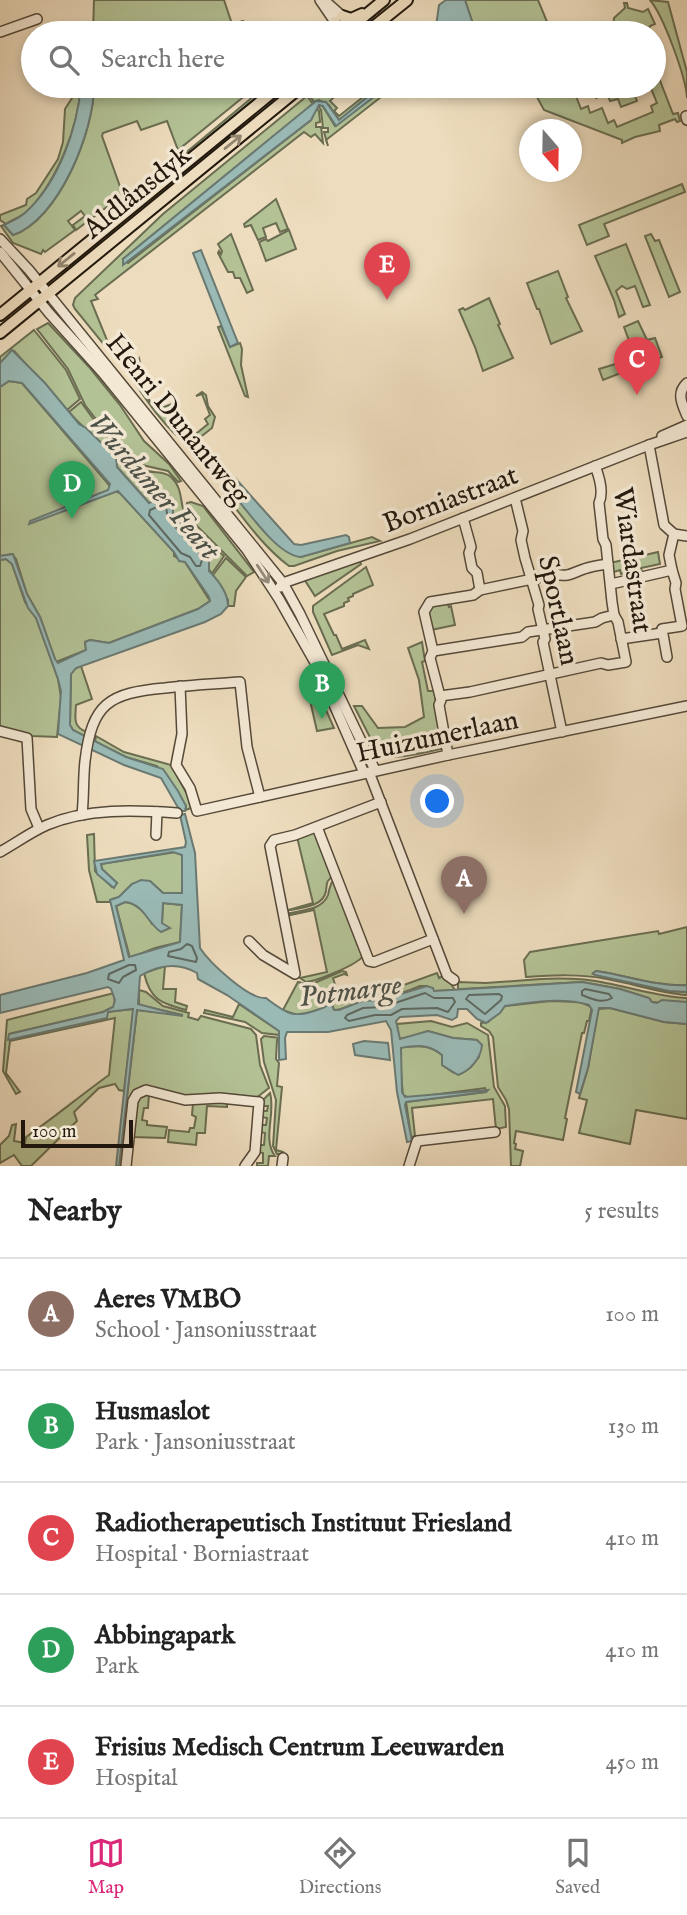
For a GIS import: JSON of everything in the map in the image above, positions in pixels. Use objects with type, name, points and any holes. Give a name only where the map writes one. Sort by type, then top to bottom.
[{"type":"main road","points":[[359,21],[384,0]]},
{"type":"main road","points":[[381,21],[407,0]]},
{"type":"main road","points":[[346,21],[371,11]]},
{"type":"main road","name":"Aldlânsdyk","points":[[0,315],[265,98]]},
{"type":"main road","name":"Aldlânsdyk","points":[[0,332],[287,98]]},
{"type":"street","points":[[322,0],[336,21]]},
{"type":"street","points":[[31,21],[37,19]]},
{"type":"street","points":[[0,32],[21,25]]},
{"type":"street","points":[[0,239],[43,297]]},
{"type":"street","points":[[0,253],[35,286]]},
{"type":"street","name":"Henri Dunantweg","points":[[43,297],[283,583],[300,614],[370,772]]},
{"type":"street","name":"Henri Dunantweg","points":[[43,297],[247,550],[317,666],[370,772]]},
{"type":"street","points":[[687,383],[682,388],[680,397],[687,416]]},
{"type":"street","name":"Borniastraat","points":[[649,445],[687,425]]},
{"type":"street","name":"Borniastraat","points":[[283,583],[463,518],[687,432]]},
{"type":"street","points":[[649,445],[663,520],[667,529],[674,534],[687,536]]},
{"type":"street","name":"Wiardastraat","points":[[550,674],[601,663],[608,665],[626,662],[618,622],[614,615],[599,503],[599,474],[595,466]]},
{"type":"street","name":"Sportlaan","points":[[515,498],[523,531],[521,540],[531,580],[537,592],[545,639],[543,642],[562,732]]},
{"type":"street","points":[[463,518],[471,547],[469,554],[472,568],[477,573],[480,590]]},
{"type":"street","points":[[667,657],[662,629],[683,625],[669,555],[674,534]]},
{"type":"street","points":[[448,755],[439,705],[440,696],[430,658],[433,651],[424,612],[430,602],[473,595],[480,590],[556,574],[563,577],[583,569],[608,564]]},
{"type":"street","points":[[611,584],[671,570]]},
{"type":"street","points":[[279,599],[278,590],[283,583]]},
{"type":"street","points":[[433,651],[522,637],[528,632],[595,622],[614,615]]},
{"type":"street","points":[[621,639],[662,633]]},
{"type":"street","points":[[440,696],[496,687],[550,674]]},
{"type":"street","points":[[82,815],[89,744],[99,714],[114,698],[133,691],[180,686],[240,682],[247,747],[260,797]]},
{"type":"street","name":"Huizumerlaan","points":[[180,686],[182,734],[176,765],[190,788],[197,811],[448,755],[687,706]]},
{"type":"street","points":[[0,731],[27,738],[31,809],[40,828]]},
{"type":"street","points":[[370,772],[447,975],[454,980]]},
{"type":"street","points":[[249,942],[258,952],[295,974],[269,851],[274,840],[295,835],[381,802]]},
{"type":"street","points":[[0,852],[40,828],[82,815],[129,811],[177,813]]},
{"type":"street","points":[[156,835],[157,812]]},
{"type":"street","points":[[317,827],[369,961],[373,962],[433,939]]},
{"type":"street","points":[[271,959],[284,955],[288,942]]},
{"type":"street","points":[[126,1166],[133,1101],[137,1094],[146,1090],[185,1100],[212,1098],[260,1101],[255,1152],[245,1166]]},
{"type":"street","points":[[409,1166],[417,1141],[495,1132]]},
{"type":"green space","points":[[94,0],[224,0],[231,21],[93,21]]},
{"type":"green space","points":[[465,0],[538,0],[547,21],[472,21]]},
{"type":"green space","points":[[650,0],[668,2],[687,72],[687,98],[683,76],[666,31],[666,21],[662,21]]},
{"type":"green space","points":[[624,3],[627,3],[628,8],[643,12],[648,9],[654,21],[614,21],[625,8]]},
{"type":"green space","points":[[666,96],[673,114],[678,113],[680,121],[675,119],[659,125],[660,131],[622,143],[622,140],[582,125],[582,119],[567,119],[544,110],[538,98],[577,98],[581,109],[588,106],[590,113],[602,108],[608,123],[614,120],[617,127],[653,112],[651,106],[657,103],[655,98]]},
{"type":"green space","points":[[72,98],[80,98],[71,135],[57,168],[29,210],[6,224],[0,220],[0,215],[26,205],[27,199],[36,193],[58,159],[63,142],[65,109]]},
{"type":"green space","points":[[93,98],[242,98],[178,150],[167,121],[141,130],[137,121],[103,133],[123,195],[76,230],[73,225],[85,216],[81,211],[68,221],[75,230],[45,252],[43,250],[41,254],[13,243],[1,226],[4,225],[13,235],[30,226],[45,212],[71,172],[88,126]]},
{"type":"green space","points":[[252,98],[259,98],[139,196],[135,195]]},
{"type":"green space","points":[[305,98],[308,98],[313,104],[123,259],[128,263],[311,120],[316,108],[319,111],[320,122],[316,123],[316,127],[321,127],[323,143],[315,134],[311,137],[304,132],[95,295],[98,299],[91,301],[109,345],[105,346],[75,309],[75,298],[163,214]]},
{"type":"green space","points":[[311,98],[333,98],[330,101],[337,108],[334,111],[339,116],[362,98],[366,98],[339,120],[329,105],[319,100],[314,102]]},
{"type":"green space","points":[[372,98],[380,98],[326,140],[324,132],[328,132],[328,128],[323,128],[318,106],[322,105],[335,126]]},
{"type":"green space","points":[[609,98],[636,98],[637,101],[621,107],[618,99],[610,101]]},
{"type":"green space","points":[[237,125],[242,129],[63,275],[61,273],[116,225]]},
{"type":"green space","points":[[682,184],[685,192],[604,224],[609,236],[587,245],[579,225]]},
{"type":"green space","points":[[276,199],[288,229],[280,232],[276,223],[263,228],[266,237],[258,240],[251,225],[245,227],[244,224]]},
{"type":"green space","points":[[289,230],[296,249],[266,261],[259,242],[266,239],[268,241]]},
{"type":"green space","points":[[231,234],[253,290],[247,293],[240,278],[235,278],[233,272],[228,272],[218,253],[219,251],[221,254],[222,251],[218,244]]},
{"type":"green space","points":[[651,234],[655,241],[659,240],[680,292],[669,297],[645,236]]},
{"type":"green space","points":[[626,244],[650,305],[643,307],[635,286],[627,289],[622,286],[616,291],[625,314],[619,317],[595,256]]},
{"type":"green space","points":[[558,271],[568,297],[566,298],[582,331],[551,344],[527,283]]},
{"type":"green space","points":[[489,298],[513,358],[483,371],[459,310],[465,310]]},
{"type":"green space","points":[[638,321],[647,340],[655,338],[662,357],[603,380],[599,369],[639,357],[635,346],[631,346],[624,327]]},
{"type":"green space","points":[[48,323],[90,368],[120,405],[144,441],[169,464],[181,481],[178,482],[168,471],[142,465],[102,427],[85,405],[68,369],[37,329]]},
{"type":"green space","points":[[221,326],[230,347],[240,343],[241,365],[248,397],[245,396],[218,327]]},
{"type":"green space","points":[[34,330],[66,370],[80,399],[67,410],[14,351],[0,363],[0,357]]},
{"type":"green space","points":[[139,358],[140,363],[135,366],[150,402],[155,400],[161,408],[175,403],[171,408],[182,437],[188,434],[192,437],[208,424],[205,419],[210,415],[202,394],[196,396],[202,392],[206,395],[208,406],[215,417],[212,428],[189,446],[161,419],[125,368]]},
{"type":"green space","points":[[9,381],[22,383],[114,491],[120,493],[174,552],[174,556],[185,562],[210,601],[198,609],[109,643],[90,640],[85,642],[86,650],[56,662],[40,617],[27,594],[16,559],[12,554],[0,556],[0,387]]},
{"type":"green space","points":[[81,402],[128,458],[145,470],[165,474],[175,482],[189,522],[224,556],[213,572],[211,573],[208,567],[209,553],[173,515],[173,501],[167,495],[149,503],[117,467],[116,456],[69,412]]},
{"type":"green space","points":[[227,485],[240,501],[301,557],[372,537],[380,541],[289,566],[261,540],[236,509],[221,489]]},
{"type":"green space","points":[[187,503],[203,506],[254,572],[247,576],[191,520],[186,511]]},
{"type":"green space","points":[[658,552],[660,564],[641,568],[642,573],[621,574],[620,570],[611,573],[610,563]]},
{"type":"green space","points":[[226,558],[246,577],[236,591],[234,606],[228,606],[228,600],[213,575]]},
{"type":"green space","points":[[6,559],[12,564],[25,602],[36,618],[58,679],[61,697],[57,737],[32,736],[0,727],[0,560]]},
{"type":"green space","points":[[360,561],[361,564],[315,596],[304,579]]},
{"type":"green space","points":[[366,567],[373,585],[353,594],[344,606],[324,614],[342,649],[365,640],[369,649],[358,645],[332,655],[313,612],[313,606]]},
{"type":"green space","points":[[447,602],[449,607],[451,606],[455,625],[431,630],[427,613],[433,605]]},
{"type":"green space","points":[[422,642],[425,661],[422,662],[428,691],[434,691],[445,748],[410,755],[384,756],[378,753],[354,706],[362,706],[378,728],[405,727],[424,717],[419,680],[408,648]]},
{"type":"green space","points":[[81,666],[92,699],[76,705],[75,718],[79,728],[87,732],[86,738],[70,725],[71,674]]},
{"type":"green space","points":[[318,692],[334,728],[317,731],[309,696]]},
{"type":"green space","points":[[96,736],[124,752],[171,765],[187,794],[191,808],[186,810],[186,806],[157,766],[126,757],[95,742]]},
{"type":"green space","points":[[315,832],[333,876],[328,881],[324,897],[320,901],[310,906],[285,911],[313,903],[297,837]]},
{"type":"green space","points":[[94,834],[95,871],[112,887],[117,883],[102,869],[101,864],[176,852],[182,855],[182,893],[163,893],[150,881],[132,884],[110,902],[97,902],[89,870],[87,835]]},
{"type":"green space","points":[[334,879],[363,956],[336,972],[306,982],[300,978],[327,972],[314,910],[286,914],[321,904]]},
{"type":"green space","points":[[125,902],[141,910],[152,924],[162,923],[163,903],[182,905],[180,942],[130,958],[116,906]]},
{"type":"green space","points":[[687,927],[687,985],[653,983],[596,971],[593,974],[669,991],[687,992],[687,995],[597,977],[526,977],[524,960],[530,952],[658,931],[659,934]]},
{"type":"green space","points":[[165,966],[163,989],[176,989],[175,1002],[187,1006],[186,1010],[163,1002],[153,995],[150,989],[144,973]]},
{"type":"green space","points":[[342,971],[347,975],[333,978],[340,1001],[371,991],[377,991],[379,994],[437,973],[439,978],[445,975],[455,990],[434,991],[427,986],[420,986],[338,1010],[334,1010],[331,1001],[326,1007],[299,1016],[283,1010],[298,982],[310,985]]},
{"type":"green space","points":[[541,979],[598,981],[687,998],[687,1002],[652,1002],[649,998],[620,989],[582,982],[458,989],[458,982]]},
{"type":"green space","points":[[139,990],[146,992],[163,1006],[189,1013],[188,1017],[198,1020],[201,1016],[251,1029],[256,1035],[260,1065],[269,1088],[256,1098],[193,1097],[138,1090],[123,1166],[119,1166],[137,1010],[183,1015],[139,1005]]},
{"type":"green space","points":[[114,993],[115,1006],[103,1012],[9,1034],[113,1011],[134,1009],[124,1091],[119,1090],[115,1084],[99,1088],[74,1112],[77,1121],[31,1166],[22,1166],[14,1155],[0,1163],[0,1145],[9,1136],[12,1125],[16,1124],[14,1141],[25,1143],[26,1137],[109,1075],[115,1018],[10,1041],[6,1073],[20,1092],[16,1094],[3,1071],[7,1020]]},
{"type":"green space","points":[[550,1001],[580,1002],[592,1007],[589,1021],[582,1033],[563,1140],[516,1131],[515,1149],[523,1151],[520,1166],[511,1166],[509,1109],[498,1087],[493,1037],[481,1023],[488,1022],[505,1006]]},
{"type":"green space","points":[[239,1004],[279,1031],[280,1035],[262,1033],[245,1022],[204,1013],[205,1010],[233,1017]]},
{"type":"green space","points":[[610,1008],[664,1022],[687,1024],[687,1119],[636,1110],[630,1144],[579,1133],[587,1100],[579,1098],[588,1068],[598,1009]]},
{"type":"green space","points":[[431,1021],[452,1027],[467,1023],[488,1035],[494,1087],[505,1106],[506,1127],[496,1129],[493,1099],[412,1108],[415,1136],[411,1137],[406,1102],[486,1092],[485,1088],[409,1098],[403,1095],[399,1050],[402,1047],[423,1046],[433,1049],[442,1055],[442,1065],[454,1073],[470,1068],[479,1057],[477,1040],[453,1038],[428,1031],[406,1039],[398,1038],[397,1024]]},
{"type":"green space","points":[[264,1036],[280,1038],[277,1040],[277,1086],[282,1087],[276,1150],[283,1152],[282,1155],[277,1154],[273,1146],[276,1100],[264,1062],[261,1039]]},
{"type":"green space","points":[[270,1093],[269,1134],[275,1156],[269,1156],[268,1166],[257,1166],[257,1163],[263,1163],[263,1153],[258,1152],[259,1145],[264,1145],[265,1133],[260,1132],[260,1125],[266,1125],[267,1118],[261,1117],[262,1111],[267,1111],[268,1106],[262,1106]]},
{"type":"green space","points":[[149,1094],[148,1108],[144,1108],[142,1120],[147,1121],[147,1125],[167,1127],[165,1138],[132,1137],[138,1097]]},
{"type":"green space","points":[[227,1101],[227,1107],[207,1106],[205,1133],[197,1133],[196,1145],[168,1142],[169,1130],[189,1132],[190,1128],[194,1128],[196,1117],[192,1115],[193,1103]]},
{"type":"water","points":[[446,0],[465,0],[472,21],[437,21],[439,5]]},
{"type":"water","points":[[80,98],[93,98],[88,126],[71,171],[45,211],[30,226],[13,235],[4,225],[27,211],[48,185],[71,137]]},
{"type":"water","points":[[366,98],[372,98],[336,126],[323,106],[319,105],[311,120],[123,265],[123,259],[316,101],[326,102],[339,120]]},
{"type":"water","points":[[201,250],[238,343],[230,347],[193,253]]},
{"type":"water","points":[[12,350],[45,383],[79,424],[116,457],[117,467],[149,503],[167,495],[173,501],[173,515],[209,553],[209,571],[226,596],[228,606],[221,614],[76,668],[71,674],[70,725],[73,730],[126,757],[163,769],[186,806],[185,811],[180,811],[161,778],[124,765],[58,734],[61,691],[58,679],[36,618],[28,608],[12,564],[6,559],[0,560],[0,556],[13,554],[27,594],[40,617],[58,663],[86,650],[85,642],[90,640],[109,643],[198,609],[210,601],[209,597],[185,562],[179,561],[174,552],[118,491],[29,524],[30,521],[108,490],[110,484],[22,383],[9,381],[0,387],[0,363]]},
{"type":"water","points":[[236,479],[294,544],[301,545],[346,535],[350,543],[301,557],[292,555],[272,540],[229,489]]},
{"type":"water","points":[[185,814],[195,853],[200,948],[240,987],[266,998],[290,1013],[308,1013],[325,1007],[330,1001],[334,1010],[339,1010],[362,1001],[381,1000],[427,986],[434,991],[582,982],[620,989],[657,1003],[662,1000],[687,1002],[687,1024],[664,1022],[610,1008],[599,1008],[588,1068],[580,1094],[576,1092],[592,1010],[589,1005],[558,1001],[505,1006],[486,1023],[477,1019],[467,1009],[458,1009],[457,1017],[452,1020],[437,1015],[400,1017],[396,1021],[400,1039],[428,1031],[453,1038],[477,1040],[482,1045],[480,1055],[474,1063],[458,1075],[442,1065],[442,1055],[428,1047],[401,1048],[402,1092],[405,1097],[488,1090],[406,1102],[412,1141],[407,1142],[397,1092],[391,1030],[386,1021],[328,1032],[287,1032],[286,1059],[279,1060],[279,1031],[227,995],[198,979],[197,973],[183,967],[161,967],[140,976],[138,1004],[183,1016],[137,1010],[119,1166],[116,1166],[133,1009],[108,1012],[107,1018],[8,1040],[9,1034],[103,1012],[113,1007],[115,1000],[108,987],[0,1013],[0,995],[87,973],[124,960],[110,900],[119,897],[132,884],[141,880],[150,881],[163,893],[182,893],[182,855],[173,852],[101,864],[102,869],[117,883],[114,888],[97,874],[94,861],[185,847],[180,815]],"holes":[[[125,902],[131,903],[161,932],[170,928],[162,923],[163,903],[182,905],[180,942],[129,957],[116,906]]]},
{"type":"water","points":[[596,971],[653,983],[687,985],[687,992],[669,991],[595,975],[593,973]]},
{"type":"water","points":[[364,1041],[388,1043],[390,1060],[355,1055],[353,1044]]},
{"type":"place","name":"Frisius Medisch Centrum Leeuwarden","points":[[387,300]]},
{"type":"place","name":"Radiotherapeutisch Instituut Friesland","points":[[637,395]]},
{"type":"place","name":"Abbingapark","points":[[72,519]]},
{"type":"place","name":"Husmaslot","points":[[322,719]]},
{"type":"place","name":"Aeres VMBO","points":[[464,914]]},
{"type":"water label","name":"Wurdumer Feart","points":[[155,486]]},
{"type":"water label","name":"Potmarge","points":[[350,990]]}]
